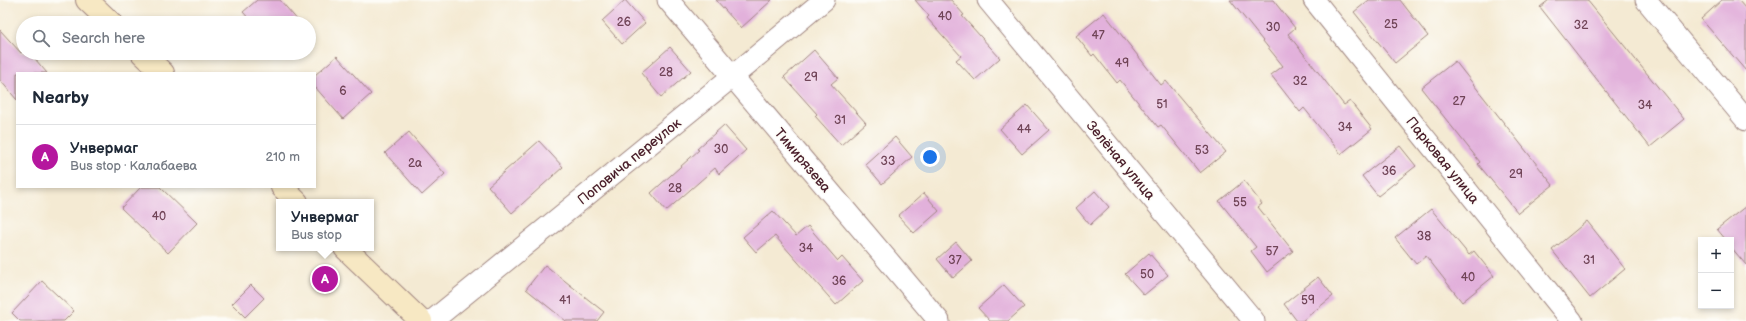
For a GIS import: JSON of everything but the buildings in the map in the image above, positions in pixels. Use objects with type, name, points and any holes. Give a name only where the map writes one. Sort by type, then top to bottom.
[{"type":"street","points":[[87,0],[104,16]]},
{"type":"street","name":"Тимирязева","points":[[668,0],[939,321]]},
{"type":"street","name":"Поповича переулок","points":[[432,321],[824,0]]},
{"type":"street","name":"Зелёная улица","points":[[988,0],[1254,321]]},
{"type":"street","name":"Парковая улица","points":[[1314,0],[1572,321]]},
{"type":"street","points":[[1646,0],[1746,120]]},
{"type":"street","points":[[149,60],[162,72]]},
{"type":"street","points":[[283,188],[294,199]]},
{"type":"street","points":[[348,251],[421,321]]},
{"type":"place","name":"Унвермаг","points":[[325,279]]}]
